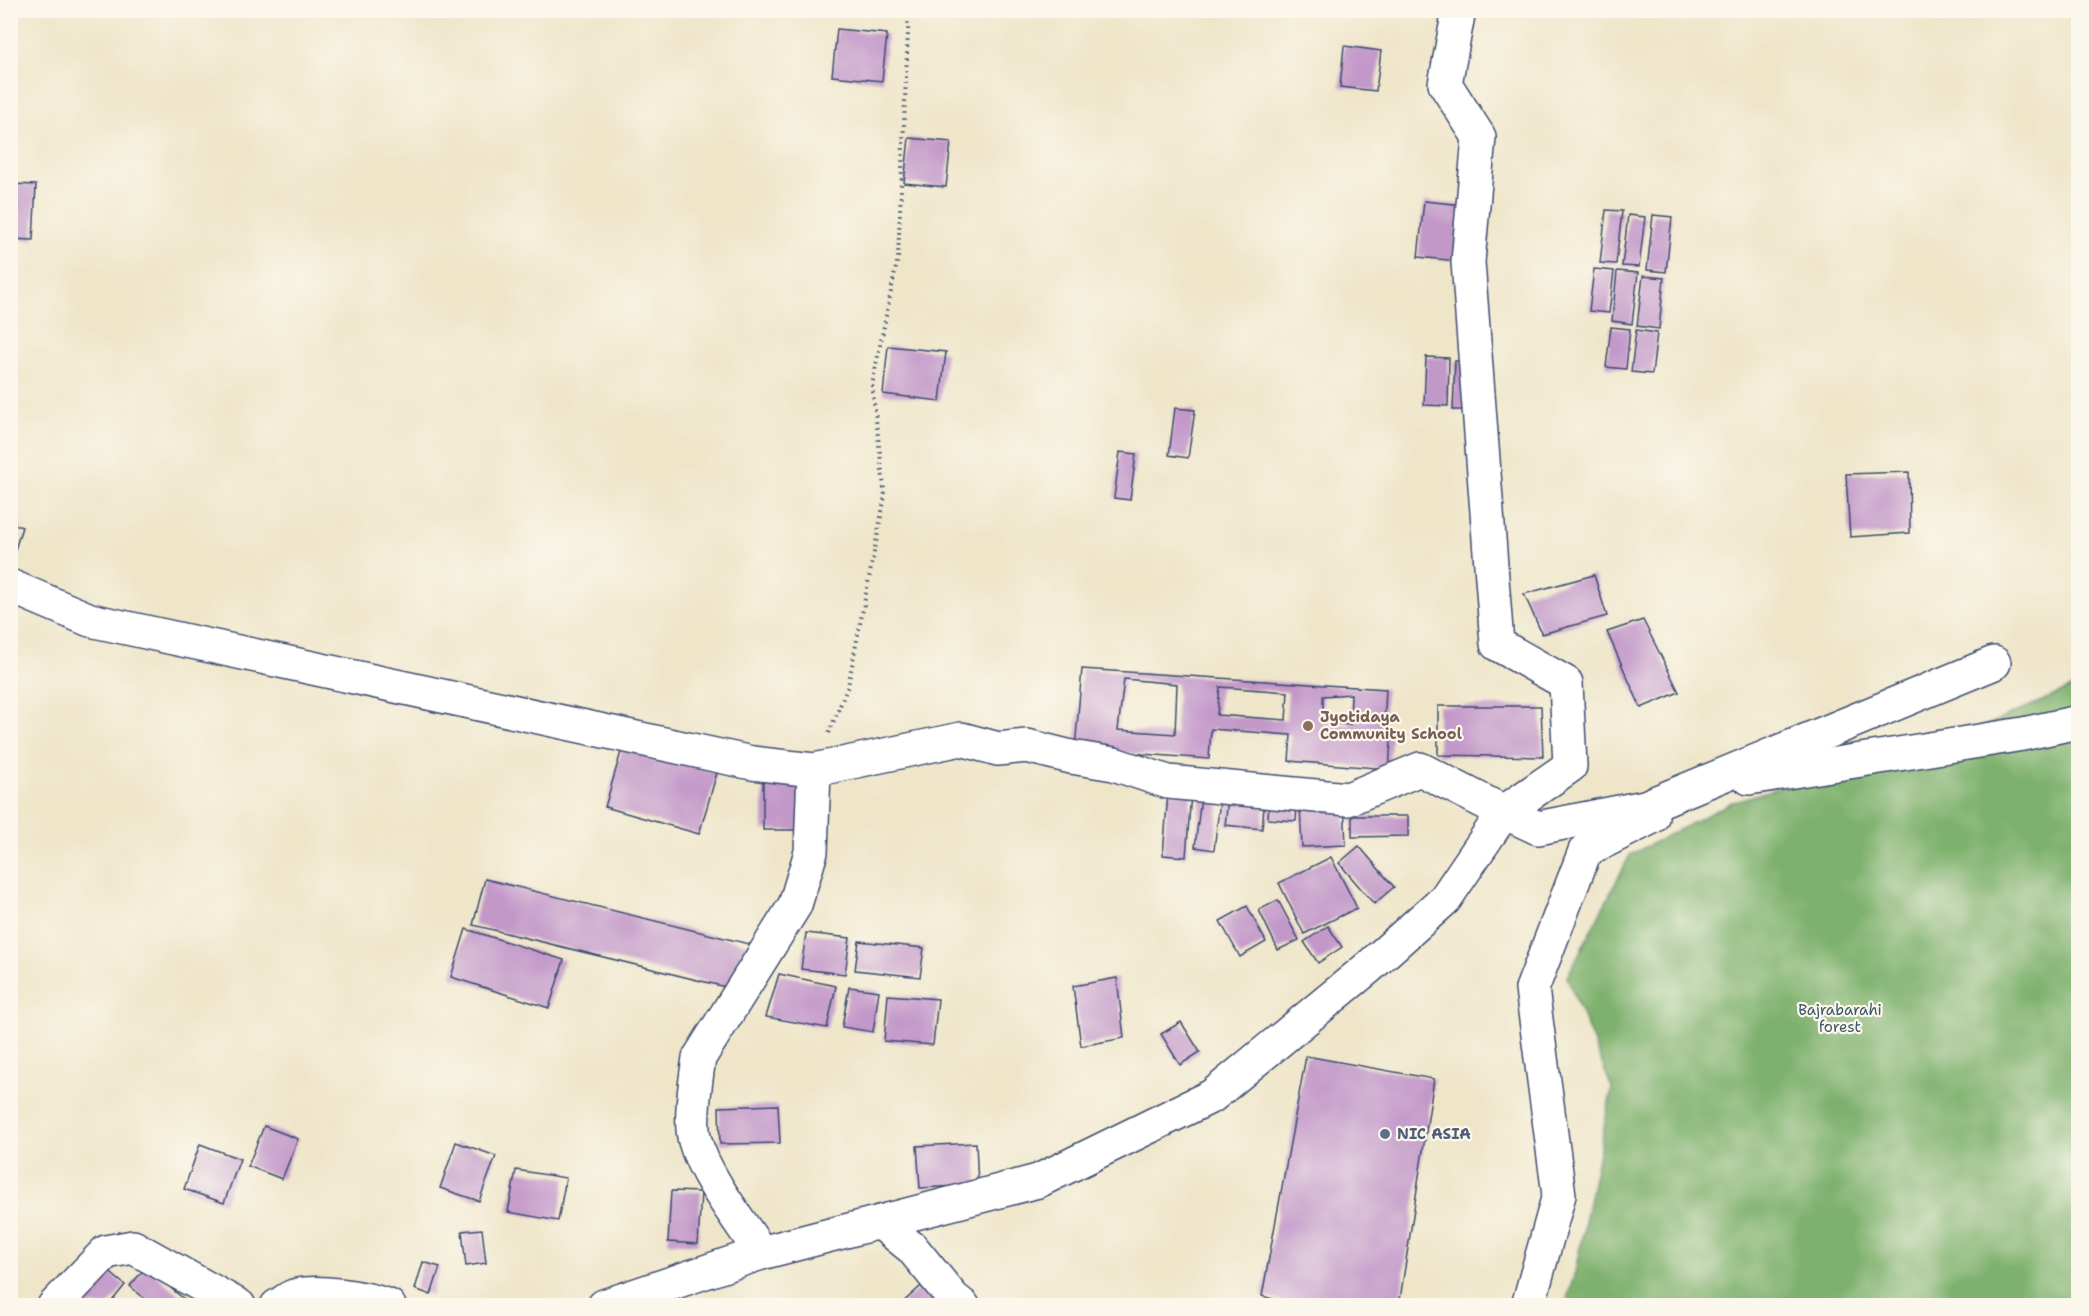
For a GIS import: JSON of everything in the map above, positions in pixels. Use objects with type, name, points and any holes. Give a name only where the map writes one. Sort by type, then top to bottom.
[{"type":"street","points":[[603,1305],[761,1253],[1038,1181],[1212,1096],[1369,968],[1444,899],[1504,812],[1570,766],[1566,683],[1497,644],[1468,262],[1479,137],[1444,84],[1459,10]]},
{"type":"street","points":[[10,586],[90,620],[740,760],[814,770],[961,739],[998,748],[1027,746],[1071,758],[1114,764],[1168,782],[1348,799],[1420,769],[1538,828],[1644,807],[1994,663]]},
{"type":"street","points":[[1527,1305],[1559,1195],[1532,989],[1585,851],[1721,782],[2023,734],[2079,722]]},
{"type":"street","points":[[761,1253],[716,1184],[694,1140],[694,1087],[699,1058],[795,905],[811,852],[814,770]]},
{"type":"street","points":[[882,1223],[912,1248],[953,1298],[963,1305]]},
{"type":"street","points":[[54,1305],[106,1252],[133,1247],[239,1305]]},
{"type":"street","points":[[277,1305],[296,1296],[320,1295],[369,1299],[389,1305]]},
{"type":"path","points":[[814,770],[848,686],[885,496],[872,384],[898,257],[909,10]]},
{"type":"green space","name":"Bajrabarahi forest","points":[[2078,685],[2078,1305],[1565,1306],[1575,1272],[1612,1088],[1567,977],[1630,855],[1732,802],[1983,727]]},
{"type":"building","points":[[837,29],[887,34],[882,81],[832,76]]},
{"type":"building","points":[[1344,46],[1381,51],[1376,91],[1340,87]]},
{"type":"building","points":[[909,138],[951,142],[946,187],[904,183]]},
{"type":"building","points":[[10,184],[36,185],[33,240],[10,239]]},
{"type":"building","points":[[1424,201],[1474,206],[1468,262],[1418,257]]},
{"type":"building","points":[[1606,210],[1622,211],[1616,264],[1600,263]]},
{"type":"building","points":[[1628,215],[1645,217],[1639,267],[1622,266]]},
{"type":"building","points":[[1653,215],[1672,217],[1666,272],[1647,270]]},
{"type":"building","points":[[1594,269],[1614,271],[1609,313],[1589,311]]},
{"type":"building","points":[[1617,271],[1638,273],[1632,324],[1612,321]]},
{"type":"building","points":[[1643,276],[1664,278],[1659,329],[1637,326]]},
{"type":"building","points":[[1611,327],[1630,329],[1626,369],[1606,367]]},
{"type":"building","points":[[1636,330],[1657,333],[1652,374],[1631,372]]},
{"type":"building","points":[[888,346],[946,352],[940,401],[883,394]]},
{"type":"building","points":[[1426,357],[1449,358],[1448,406],[1424,405]]},
{"type":"building","points":[[1455,361],[1477,361],[1476,410],[1453,410]]},
{"type":"building","points":[[1175,408],[1195,410],[1188,458],[1169,455]]},
{"type":"building","points":[[1120,452],[1136,454],[1130,500],[1114,498]]},
{"type":"building","points":[[1909,472],[1910,533],[1850,537],[1846,474]]},
{"type":"building","points":[[10,523],[22,527],[11,563],[10,563]]},
{"type":"building","points":[[1594,575],[1607,616],[1542,634],[1524,594]]},
{"type":"building","points":[[1643,620],[1679,692],[1641,708],[1607,632]]},
{"type":"building","points":[[1082,669],[1386,689],[1384,727],[1392,728],[1389,769],[1289,761],[1291,735],[1211,729],[1209,759],[1075,749]],"holes":[[[1124,679],[1177,684],[1175,734],[1118,730]],[[1220,687],[1288,692],[1286,720],[1217,715]],[[1351,694],[1350,725],[1323,723],[1323,696]]]},
{"type":"building","points":[[1438,706],[1541,706],[1543,757],[1438,755]]},
{"type":"building","points":[[623,745],[717,773],[699,834],[605,807]]},
{"type":"building","points":[[763,778],[811,778],[811,830],[763,830]]},
{"type":"building","points":[[1202,789],[1221,792],[1214,850],[1195,847]]},
{"type":"building","points":[[1229,792],[1265,795],[1262,829],[1225,825]]},
{"type":"building","points":[[1168,793],[1191,794],[1186,857],[1163,855]]},
{"type":"building","points":[[1269,800],[1297,802],[1296,821],[1268,819]]},
{"type":"building","points":[[1344,804],[1346,845],[1302,847],[1300,806]]},
{"type":"building","points":[[1352,816],[1408,816],[1408,836],[1352,837]]},
{"type":"building","points":[[1359,846],[1394,887],[1374,904],[1339,863]]},
{"type":"building","points":[[1331,857],[1357,908],[1304,934],[1279,883]]},
{"type":"building","points":[[485,879],[753,945],[742,991],[473,925]]},
{"type":"building","points":[[1278,900],[1299,940],[1278,950],[1259,910]]},
{"type":"building","points":[[1247,906],[1266,942],[1240,957],[1220,921]]},
{"type":"building","points":[[1328,926],[1342,947],[1318,963],[1304,942]]},
{"type":"building","points":[[466,929],[564,960],[549,1008],[451,977]]},
{"type":"building","points":[[806,933],[850,938],[845,974],[801,969]]},
{"type":"building","points":[[859,941],[924,948],[920,977],[855,970]]},
{"type":"building","points":[[779,974],[836,986],[827,1028],[766,1017]]},
{"type":"building","points":[[1117,978],[1124,1038],[1081,1046],[1073,986]]},
{"type":"building","points":[[849,987],[879,991],[873,1032],[842,1027]]},
{"type":"building","points":[[888,995],[938,999],[933,1045],[884,1041]]},
{"type":"building","points":[[1181,1022],[1200,1052],[1180,1065],[1161,1034]]},
{"type":"building","points":[[1306,1056],[1434,1079],[1399,1306],[1297,1306],[1262,1296]]},
{"type":"building","points":[[778,1105],[780,1143],[720,1144],[719,1107]]},
{"type":"building","points":[[264,1126],[298,1139],[282,1179],[248,1166]]},
{"type":"building","points":[[456,1142],[496,1156],[479,1201],[440,1188]]},
{"type":"building","points":[[976,1143],[978,1185],[920,1188],[917,1146]]},
{"type":"building","points":[[200,1144],[240,1159],[224,1203],[184,1189]]},
{"type":"building","points":[[516,1170],[566,1178],[558,1221],[508,1212]]},
{"type":"building","points":[[671,1191],[701,1192],[698,1244],[668,1242]]},
{"type":"building","points":[[482,1229],[486,1263],[466,1266],[462,1231]]},
{"type":"building","points":[[423,1262],[440,1267],[431,1295],[415,1289]]},
{"type":"building","points":[[100,1264],[125,1285],[108,1306],[65,1306]]},
{"type":"building","points":[[146,1267],[192,1306],[153,1306],[130,1286]]},
{"type":"building","points":[[921,1286],[940,1306],[899,1306]]},
{"type":"place","name":"Jyotidaya Community School","points":[[1308,726]]},
{"type":"place","name":"NIC ASIA","points":[[1385,1134]]}]
